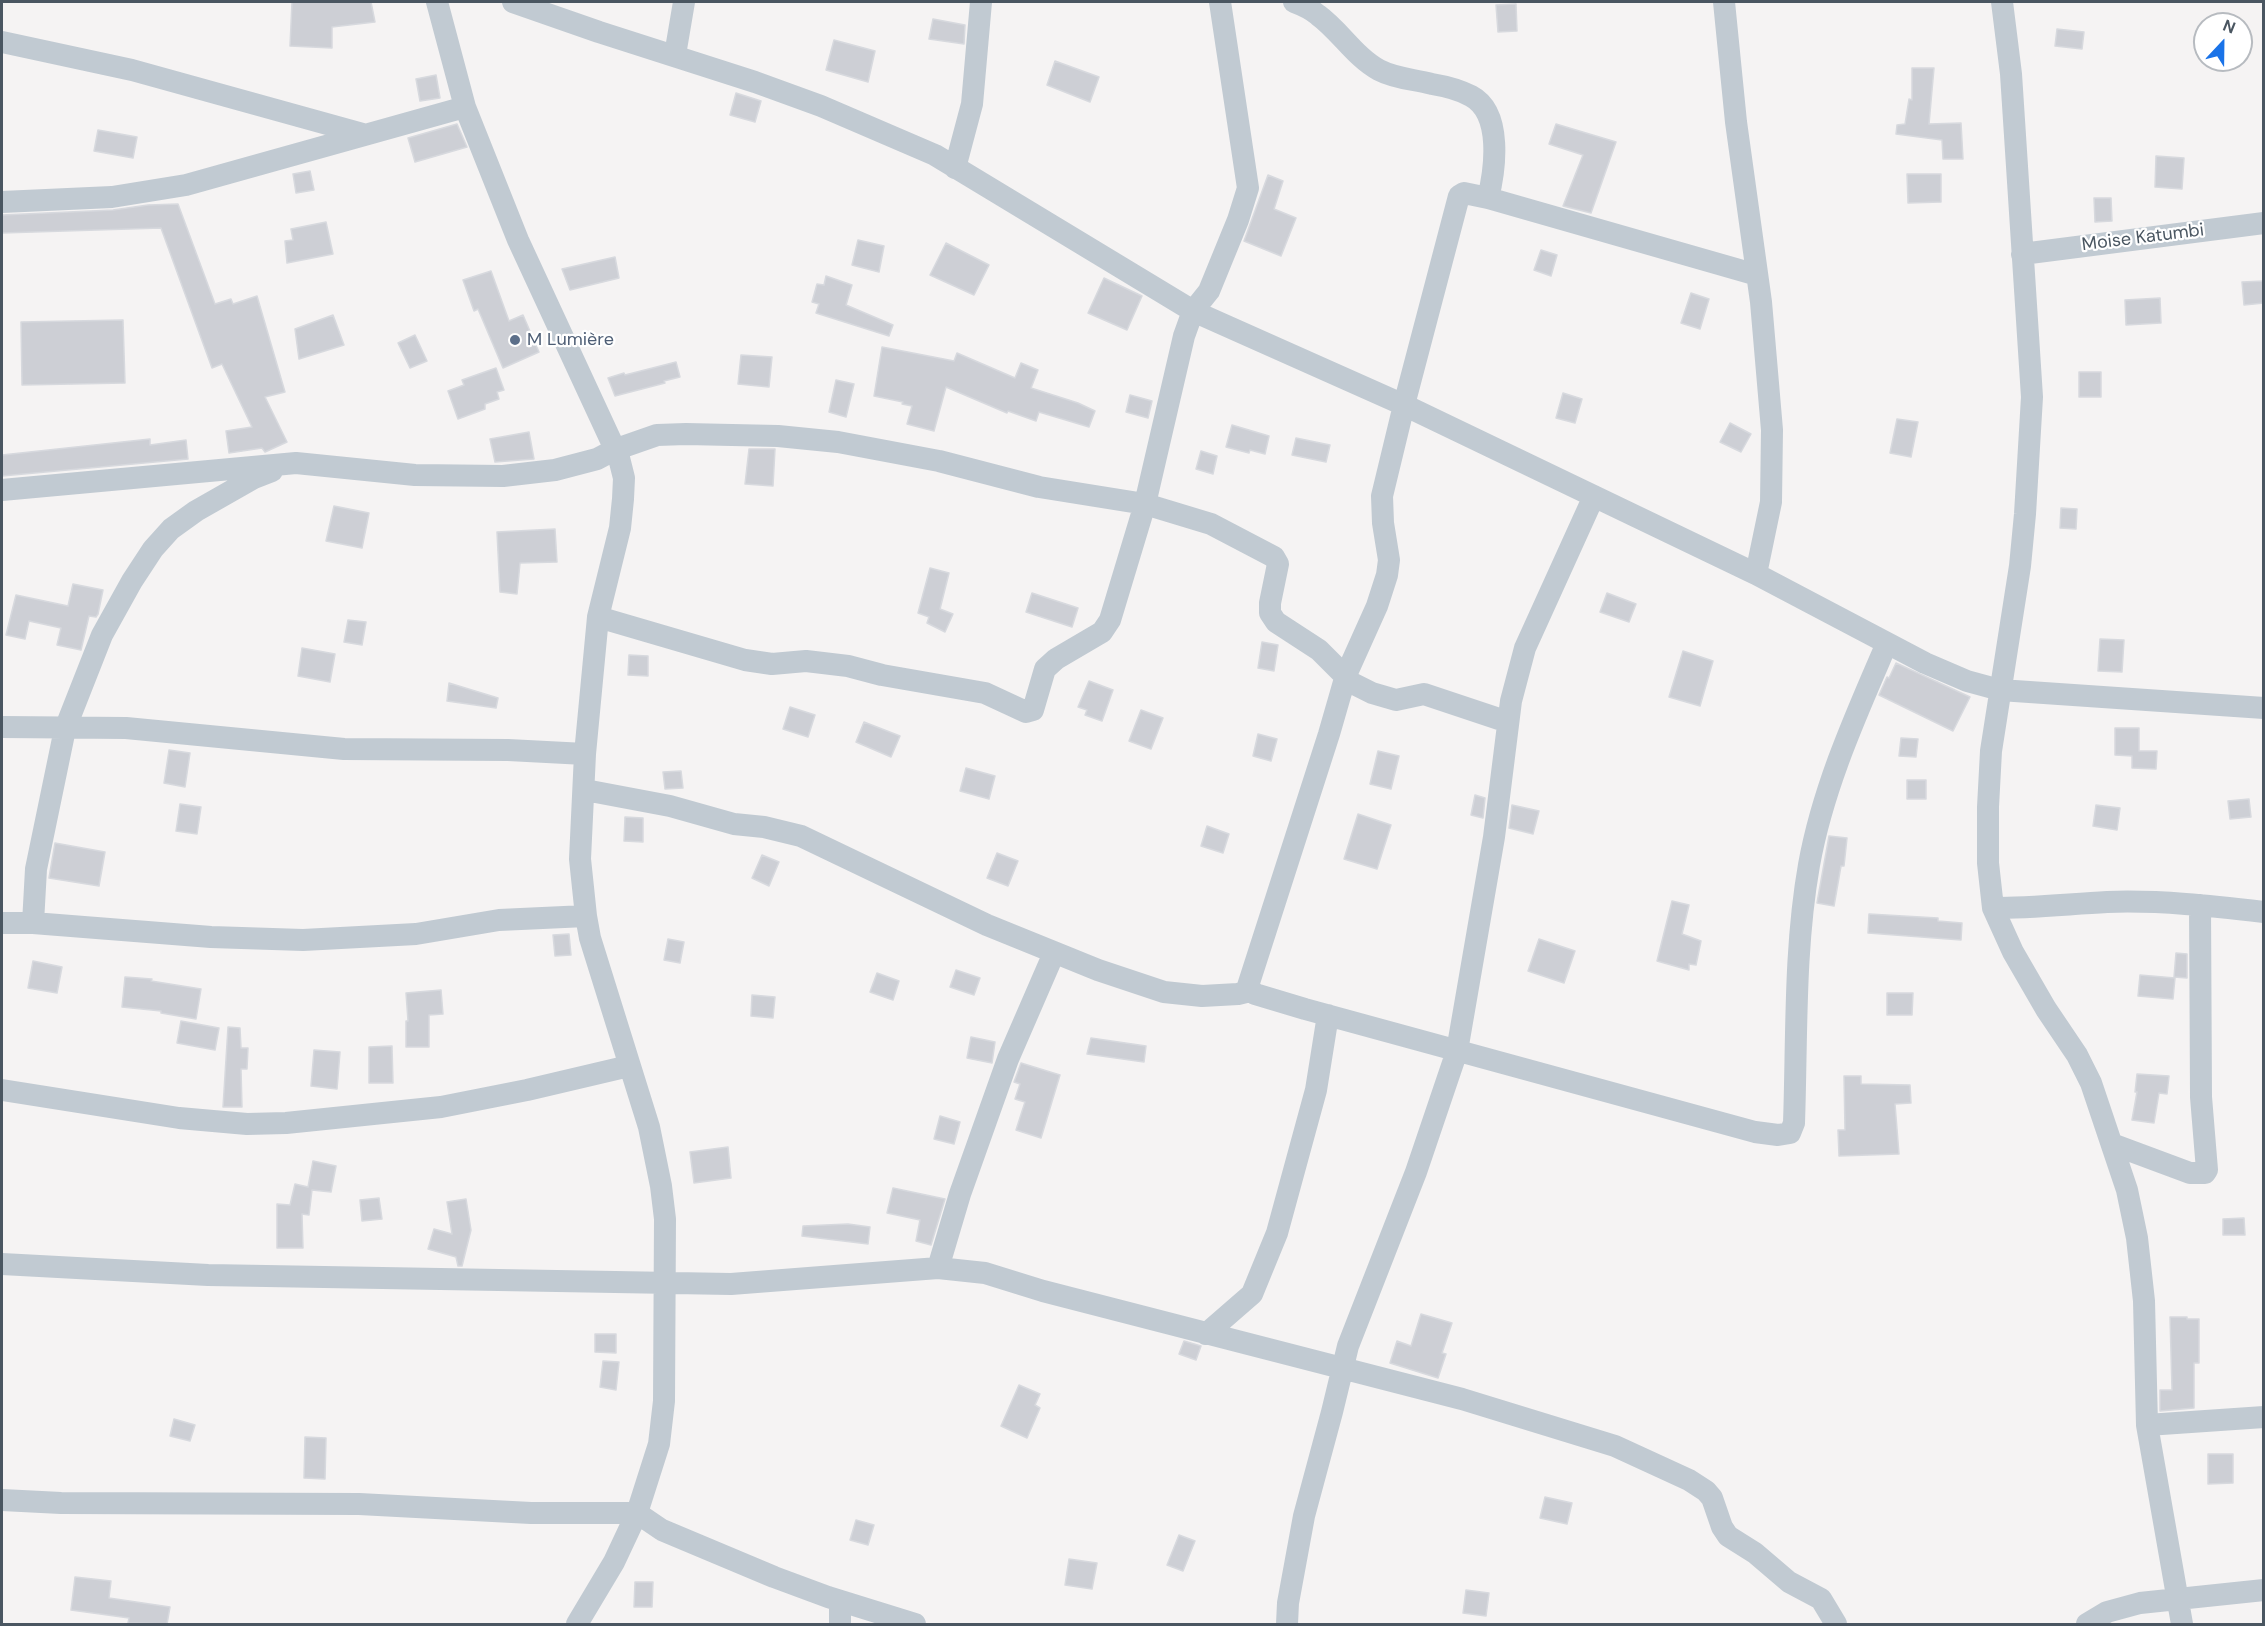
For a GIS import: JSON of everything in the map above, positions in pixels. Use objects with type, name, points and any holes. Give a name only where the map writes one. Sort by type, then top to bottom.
[{"type":"street","points":[[436,2],[465,107],[518,240],[614,450],[624,478],[620,528],[598,617],[585,754],[580,859],[586,916],[649,1127],[661,1186],[665,1219],[664,1401],[653,1466],[637,1513],[614,1562],[578,1624]]},
{"type":"street","points":[[513,2],[821,106],[935,155],[1193,311],[1404,405],[1756,574],[1925,663],[1967,681],[2000,690],[2264,708]]},
{"type":"street","points":[[675,55],[684,2]]},
{"type":"street","points":[[955,168],[972,104],[981,2]]},
{"type":"street","points":[[598,617],[745,660],[772,664],[806,661],[848,666],[882,675],[985,693],[1026,712],[1033,710],[1045,669],[1056,659],[1102,632],[1110,620],[1145,504],[1176,367],[1193,311],[1209,291],[1238,220],[1248,188],[1220,2]]},
{"type":"street","points":[[1294,2],[1318,15],[1377,69],[1394,77],[1432,84],[1472,96],[1479,103],[1492,126],[1494,137],[1493,177],[1488,198]]},
{"type":"street","points":[[1724,2],[1736,122],[1757,275],[1772,430],[1771,502],[1756,574]]},
{"type":"street","points":[[2002,2],[2011,74],[2032,397],[2020,566],[1991,751],[1988,863],[1993,908],[2013,952],[2077,1055],[2091,1083],[2127,1190],[2137,1238],[2144,1301],[2147,1425],[2182,1624]]},
{"type":"street","points":[[2,42],[132,70],[364,134]]},
{"type":"street","points":[[2,202],[112,197],[186,185],[465,107]]},
{"type":"street","points":[[585,790],[670,806],[734,824],[764,827],[801,836],[987,926],[1098,970],[1164,992],[1194,996],[1246,992],[1346,675],[1377,606],[1389,567],[1382,496],[1459,196],[1464,193],[1488,198],[1757,275]]},
{"type":"street","name":"Moise Katumbi","points":[[2022,254],[2264,223]]},
{"type":"street","points":[[2,490],[296,463],[415,475],[503,476],[555,470],[597,459],[614,450],[657,435],[798,438],[838,442],[939,461],[1040,487],[1145,504],[1211,524],[1274,557],[1278,564],[1270,613],[1276,622],[1319,650],[1352,682],[1372,693],[1396,700],[1424,694],[1508,722]]},
{"type":"street","points":[[33,923],[36,869],[65,729],[102,635],[132,581],[153,549],[171,529],[196,511],[254,478],[296,463]]},
{"type":"street","points":[[1287,1624],[1288,1603],[1304,1516],[1341,1370],[1359,1313],[1416,1172],[1457,1051],[1494,837],[1508,722],[1525,648],[1594,496]]},
{"type":"street","points":[[1248,987],[1255,994],[1328,1015],[1755,1132],[1778,1135],[1790,1133],[1794,1123],[1798,967],[1809,866],[1824,800],[1837,762],[1887,643]]},
{"type":"street","points":[[2,727],[126,728],[344,749],[508,750],[585,754]]},
{"type":"street","points":[[1993,908],[2028,908],[2109,902],[2200,905],[2264,912]]},
{"type":"street","points":[[2112,1144],[2190,1173],[2205,1173],[2207,1170],[2201,1097],[2200,905]]},
{"type":"street","points":[[2,923],[33,923],[210,937],[303,940],[416,934],[499,920],[586,916]]},
{"type":"street","points":[[938,1268],[960,1194],[1008,1059],[1054,953]]},
{"type":"street","points":[[1206,1334],[1252,1294],[1277,1233],[1316,1090],[1328,1015]]},
{"type":"street","points":[[2,1090],[178,1118],[247,1124],[286,1123],[441,1107],[629,1066]]},
{"type":"street","points":[[2,1264],[208,1275],[731,1284],[938,1268],[985,1272],[1043,1291],[1341,1370],[1462,1399],[1616,1446],[1689,1480],[1706,1491],[1712,1498],[1722,1527],[1728,1536],[1755,1553],[1789,1582],[1821,1599],[1836,1624]]},
{"type":"street","points":[[2147,1425],[2264,1417]]},
{"type":"street","points":[[2,1500],[61,1503],[359,1504],[531,1513],[637,1513],[662,1530],[774,1576],[840,1601],[915,1624]]},
{"type":"street","points":[[2087,1624],[2107,1612],[2140,1603],[2264,1590]]},
{"type":"street","points":[[840,1601],[840,1624]]},
{"type":"building","points":[[292,2],[371,2],[375,22],[332,27],[332,48],[290,46]]},
{"type":"building","points":[[1516,4],[1517,31],[1498,32],[1496,5]]},
{"type":"building","points":[[933,19],[965,25],[964,44],[929,39]]},
{"type":"building","points":[[2057,29],[2084,32],[2082,49],[2055,46]]},
{"type":"building","points":[[834,40],[875,51],[868,82],[826,70]]},
{"type":"building","points":[[1055,61],[1099,77],[1090,102],[1047,85]]},
{"type":"building","points":[[1912,68],[1934,68],[1929,124],[1961,123],[1963,159],[1943,159],[1942,140],[1896,134],[1897,125],[1905,124],[1909,99],[1912,100]]},
{"type":"building","points":[[436,75],[440,98],[420,101],[416,79]]},
{"type":"building","points":[[736,93],[761,101],[755,122],[730,115]]},
{"type":"building","points":[[457,124],[467,147],[415,162],[408,138]]},
{"type":"building","points":[[1556,124],[1616,142],[1591,213],[1563,206],[1583,155],[1549,144]]},
{"type":"building","points":[[98,130],[137,137],[133,158],[94,151]]},
{"type":"building","points":[[2156,156],[2184,158],[2182,189],[2155,187]]},
{"type":"building","points":[[310,171],[314,190],[296,193],[293,174]]},
{"type":"building","points":[[1907,174],[1941,174],[1941,202],[1908,203]]},
{"type":"building","points":[[1268,175],[1283,181],[1274,209],[1296,218],[1281,256],[1244,241]]},
{"type":"building","points":[[2094,198],[2111,198],[2112,221],[2095,222]]},
{"type":"building","points":[[178,204],[215,304],[231,299],[233,304],[257,296],[285,392],[265,397],[287,442],[265,452],[262,448],[229,453],[226,431],[252,427],[222,364],[212,368],[161,228],[2,233],[2,215],[113,210]]},
{"type":"building","points":[[326,222],[333,254],[287,263],[285,241],[293,240],[291,229]]},
{"type":"building","points":[[858,240],[884,246],[879,272],[852,265]]},
{"type":"building","points":[[946,243],[989,265],[974,295],[930,275]]},
{"type":"building","points":[[1541,250],[1557,255],[1551,276],[1534,270]]},
{"type":"building","points":[[615,257],[619,278],[570,290],[562,269]]},
{"type":"building","points":[[491,271],[509,321],[523,315],[539,352],[503,368],[478,309],[474,311],[463,280]]},
{"type":"building","points":[[826,276],[852,285],[846,305],[893,325],[889,336],[816,313],[819,304],[812,302],[817,284],[824,285]]},
{"type":"building","points":[[1104,278],[1142,296],[1127,330],[1088,313]]},
{"type":"building","points":[[2264,281],[2264,303],[2244,305],[2242,282]]},
{"type":"building","points":[[1691,293],[1709,299],[1700,329],[1681,323]]},
{"type":"building","points":[[2160,298],[2161,323],[2126,325],[2125,300]]},
{"type":"building","points":[[333,315],[344,345],[299,359],[295,329]]},
{"type":"building","points":[[123,320],[125,383],[22,385],[21,322]]},
{"type":"building","points":[[415,335],[427,361],[410,368],[398,343]]},
{"type":"building","points":[[882,347],[954,361],[957,353],[1015,378],[1021,363],[1038,370],[1031,388],[1095,411],[1089,427],[1039,412],[1036,421],[1008,411],[1007,413],[946,387],[934,431],[907,424],[912,406],[874,396]]},
{"type":"building","points":[[741,355],[772,357],[769,387],[738,384]]},
{"type":"building","points":[[676,362],[680,377],[615,396],[608,378],[624,373],[625,375]]},
{"type":"building","points":[[496,368],[504,390],[497,392],[499,399],[485,404],[485,409],[458,419],[448,391],[464,385],[462,380]]},
{"type":"building","points":[[2079,372],[2101,372],[2101,397],[2079,397]]},
{"type":"building","points":[[836,380],[854,384],[846,417],[829,412]]},
{"type":"building","points":[[1563,393],[1582,399],[1575,423],[1556,418]]},
{"type":"building","points":[[1130,395],[1152,401],[1148,418],[1126,412]]},
{"type":"building","points":[[1897,419],[1918,422],[1911,457],[1890,453]]},
{"type":"building","points":[[1730,423],[1751,434],[1741,452],[1720,442]]},
{"type":"building","points":[[1232,425],[1269,436],[1265,454],[1250,450],[1249,453],[1226,447]]},
{"type":"building","points":[[529,432],[534,459],[495,462],[490,439]]},
{"type":"building","points":[[1296,438],[1330,445],[1326,462],[1292,455]]},
{"type":"building","points":[[150,439],[150,445],[186,440],[188,459],[2,476],[2,455]]},
{"type":"building","points":[[749,449],[775,449],[773,486],[745,484]]},
{"type":"building","points":[[1201,451],[1217,456],[1213,474],[1196,469]]},
{"type":"building","points":[[334,506],[369,513],[362,548],[326,541]]},
{"type":"building","points":[[2061,508],[2077,509],[2076,529],[2060,528]]},
{"type":"building","points":[[555,529],[557,562],[520,563],[517,594],[500,592],[497,532]]},
{"type":"building","points":[[930,568],[949,573],[940,609],[953,614],[945,632],[927,623],[929,617],[918,613]]},
{"type":"building","points":[[73,584],[103,590],[98,614],[96,617],[89,616],[81,650],[57,645],[61,628],[29,621],[25,639],[6,635],[16,595],[68,606]]},
{"type":"building","points":[[1032,593],[1078,608],[1072,627],[1026,612]]},
{"type":"building","points":[[1607,593],[1636,604],[1629,622],[1600,612]]},
{"type":"building","points":[[348,620],[366,622],[362,645],[344,642]]},
{"type":"building","points":[[2100,639],[2124,640],[2122,672],[2098,671]]},
{"type":"building","points":[[1262,642],[1278,645],[1274,671],[1258,668]]},
{"type":"building","points":[[302,648],[335,654],[330,682],[298,676]]},
{"type":"building","points":[[1683,651],[1713,661],[1700,706],[1669,697]]},
{"type":"building","points":[[629,655],[648,656],[648,676],[628,675]]},
{"type":"building","points":[[1896,663],[1970,697],[1953,731],[1879,695]]},
{"type":"building","points":[[1089,681],[1113,690],[1102,721],[1085,715],[1087,710],[1078,707]]},
{"type":"building","points":[[449,683],[498,698],[496,708],[447,701]]},
{"type":"building","points":[[790,707],[815,715],[808,737],[783,729]]},
{"type":"building","points":[[1141,710],[1163,718],[1151,749],[1129,741]]},
{"type":"building","points":[[864,722],[900,736],[891,757],[856,742]]},
{"type":"building","points":[[2115,728],[2139,728],[2139,751],[2157,751],[2156,769],[2132,768],[2132,756],[2115,755]]},
{"type":"building","points":[[1258,734],[1277,739],[1271,761],[1253,756]]},
{"type":"building","points":[[1901,738],[1918,739],[1916,757],[1899,756]]},
{"type":"building","points":[[169,750],[190,753],[185,787],[164,783]]},
{"type":"building","points":[[1378,751],[1399,756],[1391,789],[1370,784]]},
{"type":"building","points":[[966,768],[995,776],[989,799],[960,791]]},
{"type":"building","points":[[681,771],[683,788],[665,789],[663,772]]},
{"type":"building","points":[[1907,780],[1926,780],[1926,799],[1907,799]]},
{"type":"building","points":[[1475,795],[1485,798],[1483,818],[1471,815]]},
{"type":"building","points":[[2249,799],[2251,817],[2230,819],[2228,801]]},
{"type":"building","points":[[180,804],[201,807],[197,834],[176,831]]},
{"type":"building","points":[[1512,805],[1539,811],[1533,834],[1509,828]]},
{"type":"building","points":[[2096,805],[2120,808],[2117,830],[2093,826]]},
{"type":"building","points":[[1358,814],[1391,825],[1377,869],[1344,859]]},
{"type":"building","points":[[625,817],[643,818],[643,842],[624,841]]},
{"type":"building","points":[[1207,826],[1229,834],[1223,853],[1201,846]]},
{"type":"building","points":[[1829,836],[1847,838],[1844,866],[1841,866],[1834,906],[1817,903]]},
{"type":"building","points":[[55,843],[105,852],[99,886],[49,878]]},
{"type":"building","points":[[997,853],[1018,861],[1008,886],[987,878]]},
{"type":"building","points":[[762,855],[779,862],[769,886],[752,878]]},
{"type":"building","points":[[1672,901],[1689,905],[1682,934],[1701,941],[1696,965],[1689,964],[1689,970],[1657,961]]},
{"type":"building","points":[[1869,914],[1938,918],[1938,921],[1962,923],[1961,940],[1868,933]]},
{"type":"building","points":[[569,934],[571,955],[555,956],[553,935]]},
{"type":"building","points":[[668,939],[684,942],[680,963],[664,960]]},
{"type":"building","points":[[1539,939],[1575,951],[1564,983],[1528,971]]},
{"type":"building","points":[[2176,953],[2187,954],[2187,978],[2174,977]]},
{"type":"building","points":[[33,961],[62,967],[57,993],[28,988]]},
{"type":"building","points":[[956,970],[980,978],[974,995],[950,987]]},
{"type":"building","points":[[877,973],[899,981],[893,1000],[870,992]]},
{"type":"building","points":[[2140,975],[2175,978],[2173,999],[2138,996]]},
{"type":"building","points":[[125,977],[152,979],[151,981],[201,989],[196,1019],[161,1013],[161,1011],[122,1007]]},
{"type":"building","points":[[441,990],[443,1014],[429,1015],[429,1047],[406,1047],[406,1021],[408,1021],[406,993]]},
{"type":"building","points":[[1887,993],[1913,993],[1912,1015],[1887,1015]]},
{"type":"building","points":[[752,995],[775,997],[773,1018],[751,1016]]},
{"type":"building","points":[[181,1021],[219,1028],[215,1050],[177,1043]]},
{"type":"building","points":[[228,1027],[240,1028],[241,1048],[248,1048],[247,1069],[241,1069],[242,1107],[223,1107]]},
{"type":"building","points":[[971,1037],[995,1042],[992,1063],[967,1058]]},
{"type":"building","points":[[1091,1038],[1146,1046],[1144,1062],[1087,1054]]},
{"type":"building","points":[[392,1046],[393,1083],[369,1083],[369,1047]]},
{"type":"building","points":[[314,1050],[340,1052],[337,1089],[311,1086]]},
{"type":"building","points":[[1021,1063],[1060,1075],[1041,1138],[1016,1130],[1025,1102],[1015,1099],[1020,1084],[1014,1082]]},
{"type":"building","points":[[2137,1074],[2169,1076],[2167,1094],[2159,1093],[2154,1123],[2132,1120],[2137,1092],[2135,1092]]},
{"type":"building","points":[[1844,1076],[1861,1076],[1861,1084],[1910,1085],[1911,1103],[1895,1104],[1899,1154],[1839,1156],[1838,1130],[1845,1130]]},
{"type":"building","points":[[940,1116],[960,1122],[954,1144],[934,1139]]},
{"type":"building","points":[[728,1147],[731,1178],[694,1183],[690,1152]]},
{"type":"building","points":[[313,1161],[336,1166],[331,1192],[312,1190],[309,1215],[302,1214],[303,1248],[277,1248],[277,1204],[290,1205],[295,1184],[308,1187]]},
{"type":"building","points":[[893,1188],[945,1199],[931,1245],[916,1241],[920,1220],[887,1213]]},
{"type":"building","points":[[379,1198],[382,1219],[362,1221],[360,1200]]},
{"type":"building","points":[[466,1199],[471,1230],[462,1266],[458,1266],[456,1257],[428,1249],[434,1229],[452,1234],[447,1202]]},
{"type":"building","points":[[2244,1218],[2245,1235],[2223,1235],[2223,1219]]},
{"type":"building","points":[[848,1224],[870,1227],[868,1244],[802,1236],[803,1226]]},
{"type":"building","points":[[1421,1314],[1452,1323],[1442,1353],[1446,1354],[1438,1378],[1390,1363],[1397,1341],[1411,1346]]},
{"type":"building","points":[[2170,1317],[2199,1319],[2199,1363],[2194,1363],[2194,1408],[2160,1411],[2160,1390],[2172,1390]]},
{"type":"building","points":[[595,1334],[616,1334],[616,1353],[595,1352]]},
{"type":"building","points":[[1184,1341],[1201,1346],[1196,1360],[1179,1354]]},
{"type":"building","points":[[603,1361],[619,1362],[616,1390],[600,1387]]},
{"type":"building","points":[[1019,1385],[1040,1394],[1035,1405],[1040,1408],[1027,1438],[1001,1426]]},
{"type":"building","points":[[174,1419],[195,1425],[190,1441],[170,1436]]},
{"type":"building","points":[[305,1437],[326,1438],[325,1479],[304,1478]]},
{"type":"building","points":[[2208,1454],[2233,1454],[2233,1483],[2208,1484]]},
{"type":"building","points":[[1545,1497],[1572,1503],[1567,1524],[1540,1518]]},
{"type":"building","points":[[856,1520],[874,1525],[868,1545],[850,1540]]},
{"type":"building","points":[[1179,1535],[1195,1541],[1183,1571],[1167,1565]]},
{"type":"building","points":[[1069,1559],[1097,1563],[1092,1589],[1065,1585]]},
{"type":"building","points":[[75,1577],[111,1581],[109,1598],[170,1607],[167,1624],[128,1623],[129,1618],[71,1610]]},
{"type":"building","points":[[635,1582],[653,1582],[652,1607],[634,1607]]},
{"type":"building","points":[[1466,1590],[1489,1593],[1486,1616],[1463,1613]]},
{"type":"place","name":"M Lumière","points":[[515,340]]}]
